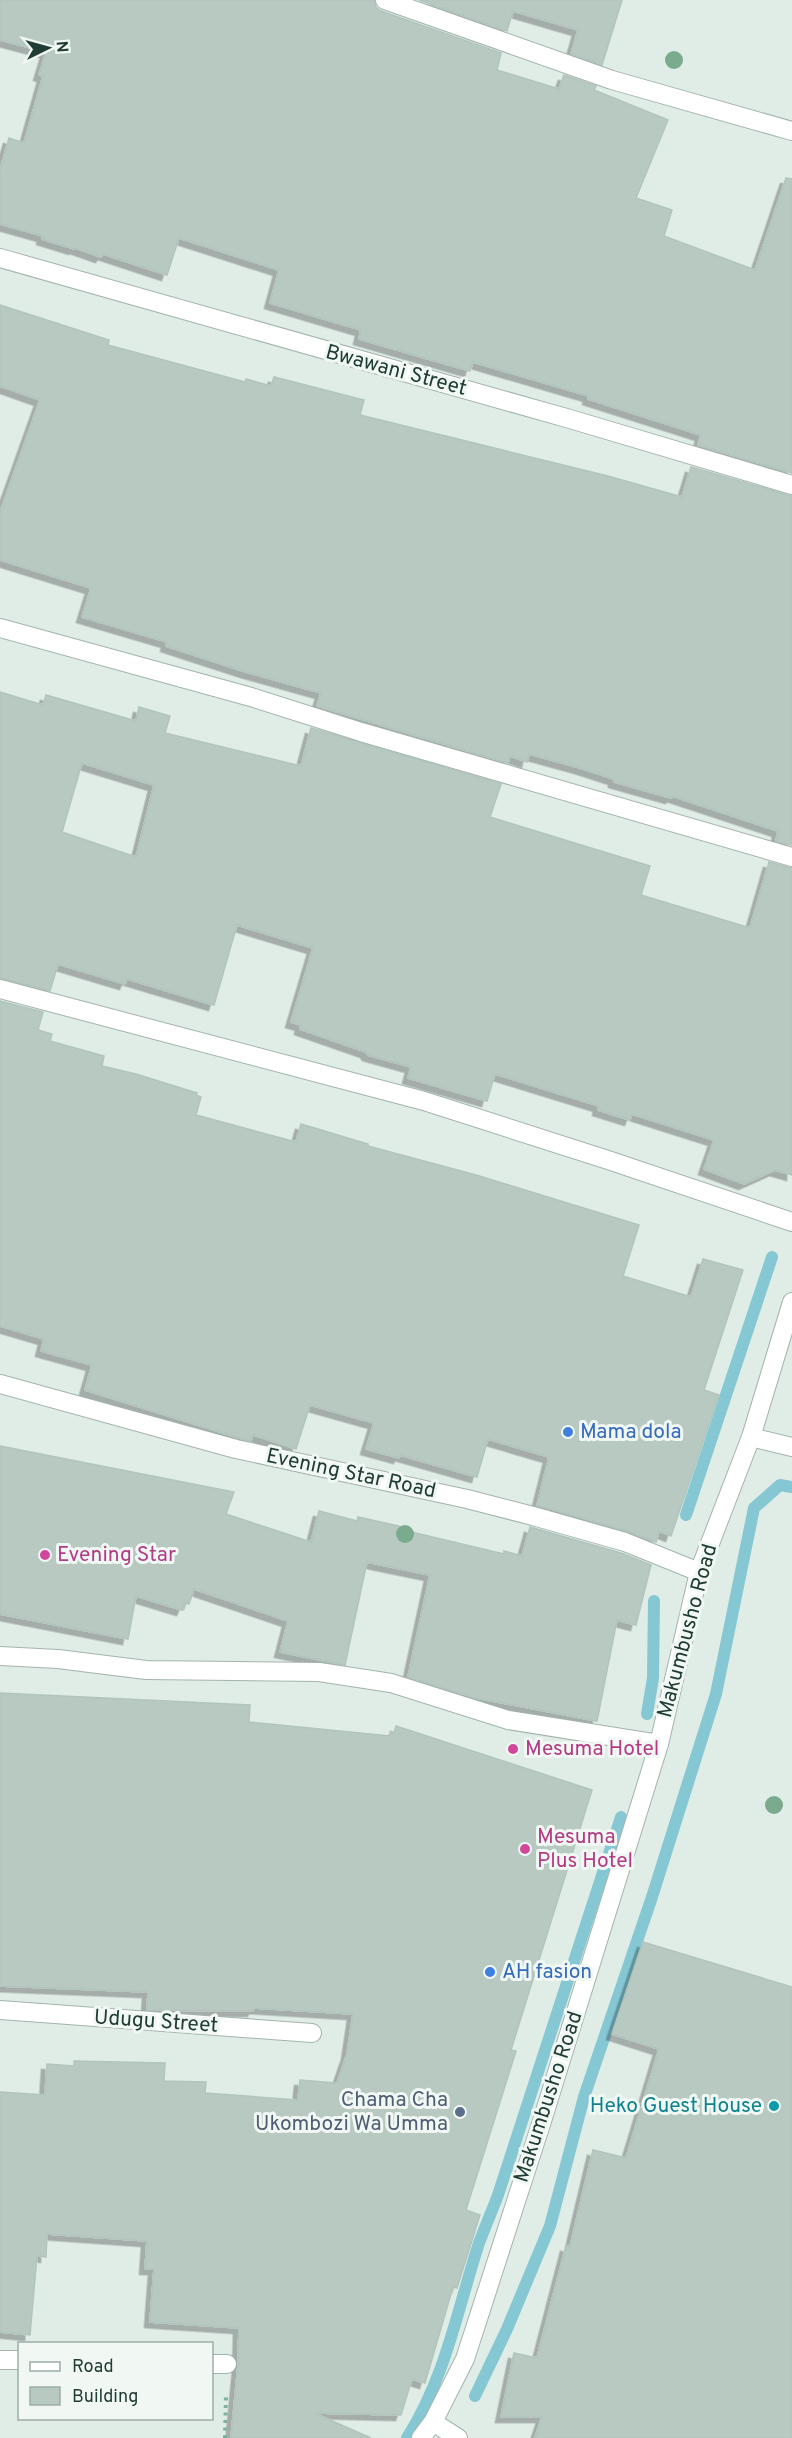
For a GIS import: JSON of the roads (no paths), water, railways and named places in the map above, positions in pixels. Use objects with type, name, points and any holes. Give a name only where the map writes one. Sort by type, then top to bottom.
[{"type":"street","points":[[386,0],[612,80],[792,131]]},
{"type":"street","name":"Bwawani Street","points":[[0,258],[570,419],[792,485]]},
{"type":"street","points":[[0,628],[251,697],[361,732],[792,857]]},
{"type":"street","points":[[0,989],[424,1101],[792,1222]]},
{"type":"street","name":"Makumbusho Road","points":[[421,2438],[433,2422],[465,2359],[659,1744],[699,1572],[752,1437],[792,1302]]},
{"type":"street","name":"Evening Star Road","points":[[0,1384],[236,1449],[467,1499],[533,1516],[625,1542],[699,1572]]},
{"type":"street","points":[[752,1437],[792,1447]]},
{"type":"street","points":[[0,1656],[58,1659],[146,1670],[319,1672],[391,1683],[507,1720],[659,1744]]},
{"type":"street","name":"Udugu Street","points":[[0,2010],[312,2033]]},
{"type":"street","points":[[0,2360],[18,2360]]},
{"type":"street","points":[[433,2422],[458,2438]]},
{"type":"waterway","points":[[686,1515],[772,1257]]},
{"type":"waterway","points":[[475,2396],[507,2329],[550,2226],[584,2097],[652,1897],[716,1694],[754,1508],[780,1485],[792,1487]]},
{"type":"waterway","points":[[647,1714],[653,1678],[654,1601]]},
{"type":"waterway","points":[[407,2438],[432,2391],[441,2367],[479,2243],[498,2195],[621,1817]]},
{"type":"place","name":"Mama dola","points":[[568,1432]]},
{"type":"place","name":"Evening Star","points":[[45,1555]]},
{"type":"place","name":"Mesuma Hotel","points":[[513,1749]]},
{"type":"place","name":"Mesuma Plus Hotel","points":[[525,1849]]},
{"type":"place","name":"AH fasion","points":[[490,1972]]},
{"type":"place","name":"Heko Guest House","points":[[774,2106]]},
{"type":"place","name":"Chama Cha Ukombozi Wa Umma","points":[[460,2112]]}]
